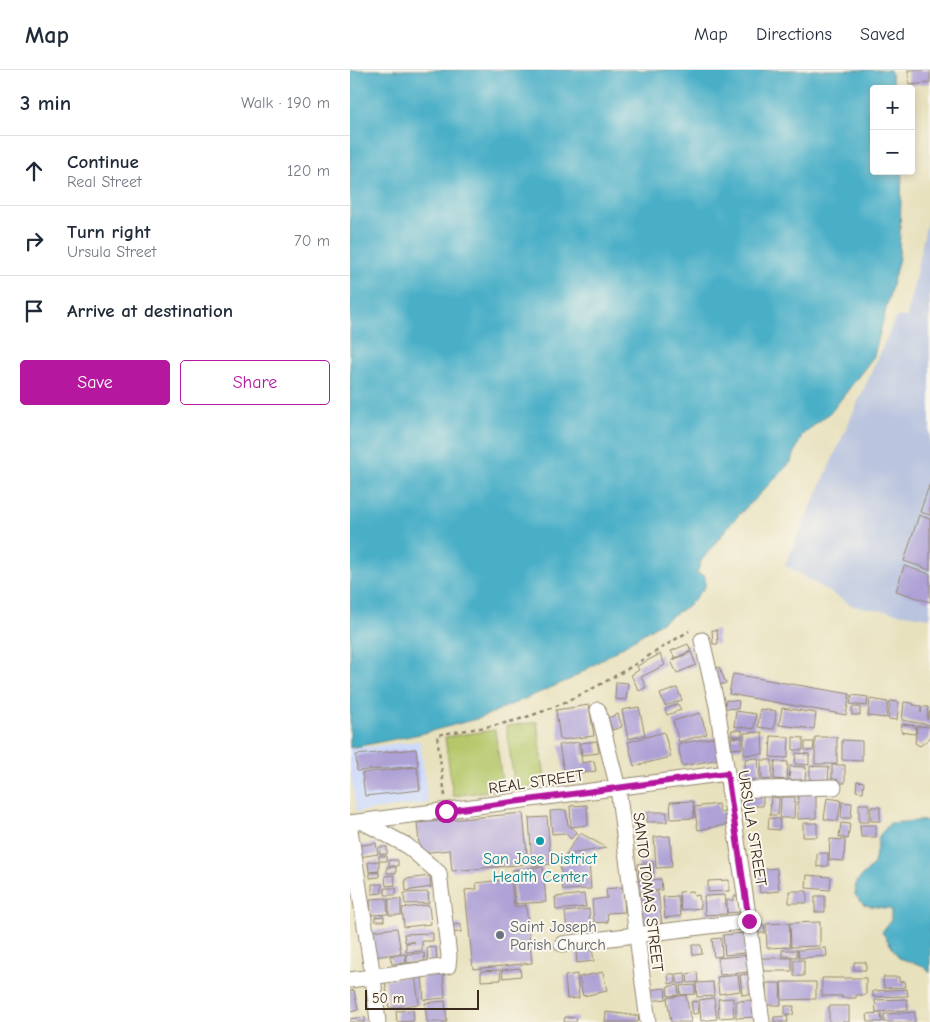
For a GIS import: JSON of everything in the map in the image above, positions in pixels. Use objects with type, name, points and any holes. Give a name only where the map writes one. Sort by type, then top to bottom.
[{"type":"street","name":"URSULA STREET","points":[[702,640],[717,706],[762,1022]]},
{"type":"street","name":"SANTO TOMAS STREET","points":[[598,710],[618,788],[648,1022]]},
{"type":"street","name":"REAL STREET","points":[[354,825],[727,773]]},
{"type":"street","points":[[729,790],[834,787]]},
{"type":"street","points":[[350,980],[373,977],[448,966],[449,956],[439,873],[406,845],[354,825],[373,977],[378,1022]]},
{"type":"street","points":[[562,944],[749,921]]},
{"type":"path","points":[[446,811],[437,735],[519,720],[556,707],[591,690],[698,626],[702,640]]},
{"type":"shaded area","points":[[930,207],[930,316],[921,317],[930,318],[930,618],[853,606],[785,565],[896,317],[907,317]]},
{"type":"shaded area","points":[[420,741],[428,803],[356,812],[350,765],[350,749]]},
{"type":"green space","points":[[537,722],[546,785],[515,789],[506,726]]},
{"type":"green space","points":[[495,730],[503,789],[453,796],[445,737]]},
{"type":"water","points":[[350,70],[890,70],[894,85],[870,85],[870,175],[902,175],[899,258],[874,356],[832,411],[802,435],[791,462],[732,522],[701,561],[697,573],[705,576],[705,587],[689,605],[571,679],[480,718],[420,734],[350,748]]},
{"type":"water","points":[[930,820],[930,973],[924,966],[899,958],[882,932],[891,920],[891,909],[864,905],[855,895],[856,882],[874,864],[879,836],[890,823]]},
{"type":"building","points":[[908,70],[930,70],[930,83],[909,85]]},
{"type":"building","points":[[930,483],[930,515],[920,512]]},
{"type":"building","points":[[919,515],[930,519],[930,570],[904,561]]},
{"type":"building","points":[[904,566],[930,574],[930,602],[896,591]]},
{"type":"building","points":[[712,630],[717,630],[718,644],[713,644]]},
{"type":"building","points":[[688,644],[691,651],[675,658],[671,651]]},
{"type":"building","points":[[691,652],[696,665],[677,673],[671,661]]},
{"type":"building","points":[[660,654],[665,665],[641,677],[646,687],[639,691],[631,675],[639,670],[637,666]]},
{"type":"building","points":[[719,667],[726,683],[717,686],[711,670]]},
{"type":"building","points":[[733,674],[850,694],[846,715],[729,694]]},
{"type":"building","points":[[616,682],[628,683],[626,700],[615,699]]},
{"type":"building","points":[[677,688],[682,700],[665,706],[660,694]]},
{"type":"building","points":[[852,695],[868,697],[867,706],[850,704]]},
{"type":"building","points":[[870,699],[888,702],[886,718],[868,716]]},
{"type":"building","points":[[726,700],[739,701],[738,709],[725,708]]},
{"type":"building","points":[[890,701],[899,702],[897,720],[888,719]]},
{"type":"building","points":[[904,702],[921,706],[921,713],[922,707],[928,707],[927,720],[930,711],[930,725],[902,720]]},
{"type":"building","points":[[678,704],[681,710],[667,715],[665,709]]},
{"type":"building","points":[[589,705],[594,736],[560,740],[556,710]]},
{"type":"building","points":[[639,707],[645,735],[628,739],[622,710]]},
{"type":"building","points":[[852,707],[860,707],[860,715],[852,715]]},
{"type":"building","points":[[782,708],[816,713],[814,729],[779,725]]},
{"type":"building","points":[[760,709],[776,711],[774,729],[758,727]]},
{"type":"building","points":[[736,711],[756,714],[754,729],[734,726]]},
{"type":"building","points":[[700,713],[707,734],[679,742],[673,721]]},
{"type":"building","points":[[618,714],[622,727],[612,730],[608,718]]},
{"type":"building","points":[[902,724],[916,726],[915,734],[901,732]]},
{"type":"building","points":[[917,726],[930,727],[930,738],[920,746],[915,743]]},
{"type":"building","points":[[732,730],[742,730],[742,736],[731,736]]},
{"type":"building","points":[[664,732],[671,757],[634,766],[628,742]]},
{"type":"building","points":[[762,732],[763,754],[744,755],[744,733]]},
{"type":"building","points":[[771,736],[789,737],[788,758],[770,757]]},
{"type":"building","points":[[716,737],[720,759],[682,766],[678,744]]},
{"type":"building","points":[[742,737],[742,748],[731,749],[731,738]]},
{"type":"building","points":[[793,737],[803,738],[803,750],[793,750]]},
{"type":"building","points":[[815,737],[837,737],[837,764],[815,764]]},
{"type":"building","points":[[842,740],[862,741],[862,761],[842,760]]},
{"type":"building","points":[[597,741],[599,753],[582,755],[581,743]]},
{"type":"building","points":[[579,742],[582,763],[594,761],[596,771],[565,776],[559,745]]},
{"type":"building","points":[[805,742],[814,742],[813,751],[805,750]]},
{"type":"building","points":[[416,749],[418,766],[357,771],[356,755]]},
{"type":"building","points":[[796,753],[809,754],[809,765],[795,764]]},
{"type":"building","points":[[758,758],[760,779],[746,780],[745,759]]},
{"type":"building","points":[[761,760],[772,760],[772,779],[762,780]]},
{"type":"building","points":[[775,761],[788,762],[787,780],[774,779]]},
{"type":"building","points":[[832,765],[845,765],[845,783],[832,783]]},
{"type":"building","points":[[790,766],[806,767],[805,780],[789,780]]},
{"type":"building","points":[[810,766],[829,767],[828,781],[810,780]]},
{"type":"building","points":[[417,767],[420,790],[365,796],[362,773]]},
{"type":"building","points":[[857,781],[864,782],[863,792],[856,791]]},
{"type":"building","points":[[741,791],[763,792],[763,806],[741,806]]},
{"type":"building","points":[[798,793],[816,793],[816,818],[798,819]]},
{"type":"building","points":[[771,797],[779,798],[778,815],[770,815]]},
{"type":"building","points":[[781,797],[795,797],[794,818],[780,818]]},
{"type":"building","points":[[827,798],[841,800],[838,821],[824,819]]},
{"type":"building","points":[[693,801],[694,818],[671,819],[670,802]]},
{"type":"building","points":[[842,802],[852,803],[851,818],[841,818]]},
{"type":"building","points":[[718,804],[720,813],[728,811],[730,824],[698,830],[694,807]]},
{"type":"building","points":[[859,804],[869,804],[869,822],[859,822]]},
{"type":"building","points":[[587,805],[588,825],[571,827],[570,806]]},
{"type":"building","points":[[871,807],[880,807],[880,821],[871,821]]},
{"type":"building","points":[[566,810],[568,825],[577,832],[571,839],[565,833],[552,834],[550,811]]},
{"type":"building","points":[[647,812],[667,812],[667,822],[647,822]]},
{"type":"building","points":[[523,813],[528,864],[452,871],[450,850],[420,853],[417,823]]},
{"type":"building","name":"San Jose District Health Center","points":[[547,817],[551,864],[532,866],[529,818]]},
{"type":"building","points":[[769,818],[780,819],[779,830],[768,829]]},
{"type":"building","points":[[803,823],[817,823],[817,837],[803,837]]},
{"type":"building","points":[[841,823],[850,824],[848,839],[839,837]]},
{"type":"building","points":[[860,825],[876,825],[876,837],[861,837]]},
{"type":"building","points":[[580,833],[600,844],[606,848],[565,855]]},
{"type":"building","points":[[670,836],[672,867],[656,868],[654,837]]},
{"type":"building","points":[[830,839],[845,840],[844,861],[829,860]]},
{"type":"building","points":[[376,843],[378,854],[359,857],[357,846]]},
{"type":"building","points":[[379,847],[387,847],[387,854],[380,854]]},
{"type":"building","points":[[817,853],[828,853],[828,866],[817,867]]},
{"type":"building","points":[[379,856],[387,856],[387,861],[379,861]]},
{"type":"building","points":[[389,860],[398,860],[398,866],[389,866]]},
{"type":"building","points":[[379,861],[379,871],[369,872],[368,862]]},
{"type":"building","points":[[589,861],[591,889],[563,890],[560,865]]},
{"type":"building","points":[[653,862],[654,877],[639,878],[638,864]]},
{"type":"building","points":[[387,867],[396,867],[396,873],[387,873]]},
{"type":"building","points":[[543,867],[546,902],[515,904],[512,870]]},
{"type":"building","points":[[777,868],[779,891],[760,893],[758,870]]},
{"type":"building","points":[[379,872],[379,877],[370,878],[370,873]]},
{"type":"building","points":[[394,875],[395,885],[386,886],[385,876]]},
{"type":"building","points":[[807,875],[831,877],[830,890],[806,888]]},
{"type":"building","points":[[430,876],[431,887],[406,891],[405,879]]},
{"type":"building","name":"Saint Joseph Parish Church","points":[[511,879],[514,907],[526,905],[532,963],[473,969],[465,890],[477,889],[476,883]]},
{"type":"building","points":[[661,879],[662,890],[638,892],[637,881]]},
{"type":"building","points":[[729,880],[729,891],[708,892],[708,881]]},
{"type":"building","points":[[372,884],[382,884],[382,893],[372,894]]},
{"type":"building","points":[[623,887],[625,912],[607,913],[608,922],[594,923],[592,900],[607,898],[606,889]]},
{"type":"building","points":[[385,888],[396,888],[396,895],[385,895]]},
{"type":"building","points":[[693,891],[694,896],[699,895],[701,908],[681,910],[679,892]]},
{"type":"building","points":[[789,891],[807,891],[807,903],[789,903]]},
{"type":"building","points":[[428,892],[429,903],[405,904],[404,893]]},
{"type":"building","points":[[658,892],[662,925],[643,927],[640,894]]},
{"type":"building","points":[[584,894],[586,907],[556,910],[555,897]]},
{"type":"building","points":[[725,895],[727,914],[705,915],[704,896]]},
{"type":"building","points":[[678,896],[681,916],[665,918],[663,897]]},
{"type":"building","points":[[734,896],[739,896],[740,912],[727,913],[727,900],[734,900]]},
{"type":"building","points":[[815,896],[825,896],[825,912],[815,912]]},
{"type":"building","points":[[387,898],[388,914],[371,915],[370,899]]},
{"type":"building","points":[[389,899],[401,899],[401,915],[389,915]]},
{"type":"building","points":[[429,905],[431,924],[404,927],[402,908]]},
{"type":"building","points":[[589,909],[591,930],[567,932],[565,912]]},
{"type":"building","points":[[384,916],[384,921],[375,921],[375,917]]},
{"type":"building","points":[[820,922],[820,946],[791,947],[790,923]]},
{"type":"building","points":[[789,923],[790,947],[767,948],[766,924]]},
{"type":"building","points":[[461,924],[461,932],[448,933],[447,926]]},
{"type":"building","points":[[764,925],[765,933],[758,933],[758,926]]},
{"type":"building","points":[[397,928],[401,953],[375,957],[371,931]]},
{"type":"building","points":[[433,933],[433,941],[422,941],[422,951],[406,952],[406,943],[415,942],[405,942],[404,934]]},
{"type":"building","points":[[744,933],[746,953],[725,955],[723,935]]},
{"type":"building","points":[[721,938],[722,956],[714,957],[712,939]]},
{"type":"building","points":[[692,945],[701,945],[702,954],[693,955]]},
{"type":"building","points":[[436,947],[437,960],[428,961],[427,948]]},
{"type":"building","points":[[592,948],[594,961],[577,963],[576,949]]},
{"type":"building","points":[[826,948],[827,956],[799,958],[798,950]]},
{"type":"building","points":[[782,950],[797,950],[797,957],[782,956]]},
{"type":"building","points":[[424,953],[425,961],[407,963],[406,954]]},
{"type":"building","points":[[405,954],[406,963],[392,964],[390,956]]},
{"type":"building","points":[[749,955],[750,972],[720,975],[718,958]]},
{"type":"building","points":[[761,958],[792,958],[792,971],[761,971]]},
{"type":"building","points":[[794,960],[804,960],[804,976],[794,976]]},
{"type":"building","points":[[854,962],[866,962],[866,970],[854,970]]},
{"type":"building","points":[[520,968],[521,976],[503,978],[502,970]]},
{"type":"building","points":[[500,970],[501,980],[481,981],[481,971]]},
{"type":"building","points":[[603,972],[607,991],[583,996],[579,977]]},
{"type":"building","points":[[697,972],[698,982],[688,983],[687,974]]},
{"type":"building","points":[[443,973],[445,998],[424,1000],[422,975]]},
{"type":"building","points":[[685,973],[686,983],[678,984],[676,974]]},
{"type":"building","points":[[577,974],[579,998],[567,999],[565,976]]},
{"type":"building","points":[[668,974],[675,974],[676,983],[669,984]]},
{"type":"building","points":[[750,974],[751,994],[742,995],[740,975]]},
{"type":"building","points":[[415,975],[419,1004],[389,1008],[385,980]]},
{"type":"building","points":[[738,975],[740,991],[719,994],[717,977]]},
{"type":"building","points":[[883,977],[899,977],[899,982],[905,981],[906,987],[884,988]]},
{"type":"building","points":[[822,978],[866,978],[866,995],[856,995],[856,998],[822,996]]},
{"type":"building","points":[[713,982],[714,996],[697,997],[696,983]]},
{"type":"building","points":[[781,982],[816,982],[816,999],[782,1000]]},
{"type":"building","points":[[766,983],[780,983],[781,1005],[766,1005]]},
{"type":"building","points":[[678,985],[679,995],[668,996],[667,987]]},
{"type":"building","points":[[695,985],[695,994],[681,995],[680,986]]},
{"type":"building","points":[[665,988],[666,999],[649,1001],[648,990]]},
{"type":"building","points":[[907,989],[908,996],[873,997],[873,991]]},
{"type":"building","points":[[354,990],[358,1010],[350,1012],[350,991]]},
{"type":"building","points":[[686,995],[691,1022],[671,1022],[667,998]]},
{"type":"building","points":[[714,998],[717,1019],[701,1021],[699,1000]]},
{"type":"building","points":[[733,998],[734,1017],[719,1018],[718,999]]},
{"type":"building","points":[[907,999],[908,1010],[876,1012],[875,1000]]},
{"type":"building","points":[[754,1000],[755,1017],[736,1018],[736,1001]]},
{"type":"building","points":[[445,1001],[447,1022],[427,1022],[425,1003]]},
{"type":"building","points":[[697,1001],[699,1013],[693,1014],[691,1002]]},
{"type":"building","points":[[785,1006],[794,1006],[793,1015],[785,1014]]},
{"type":"building","points":[[829,1006],[849,1006],[849,1022],[829,1022]]},
{"type":"building","points":[[413,1010],[414,1021],[397,1022],[396,1011]]},
{"type":"building","points":[[606,1012],[639,1016],[638,1022],[605,1022]]},
{"type":"building","points":[[915,1012],[915,1022],[884,1022],[884,1014]]},
{"type":"building","points":[[881,1013],[882,1022],[868,1022],[867,1014]]},
{"type":"building","points":[[787,1016],[788,1022],[774,1022],[774,1017]]},
{"type":"building","points":[[365,1017],[365,1022],[350,1022],[350,1019]]},
{"type":"building","points":[[565,1017],[577,1018],[576,1022],[564,1022]]},
{"type":"place","name":"San Jose District Health Center","points":[[540,841]]},
{"type":"place","name":"Saint Joseph Parish Church","points":[[500,935]]},
{"type":"route","points":[[446,811],[727,773],[749,921]]}]
